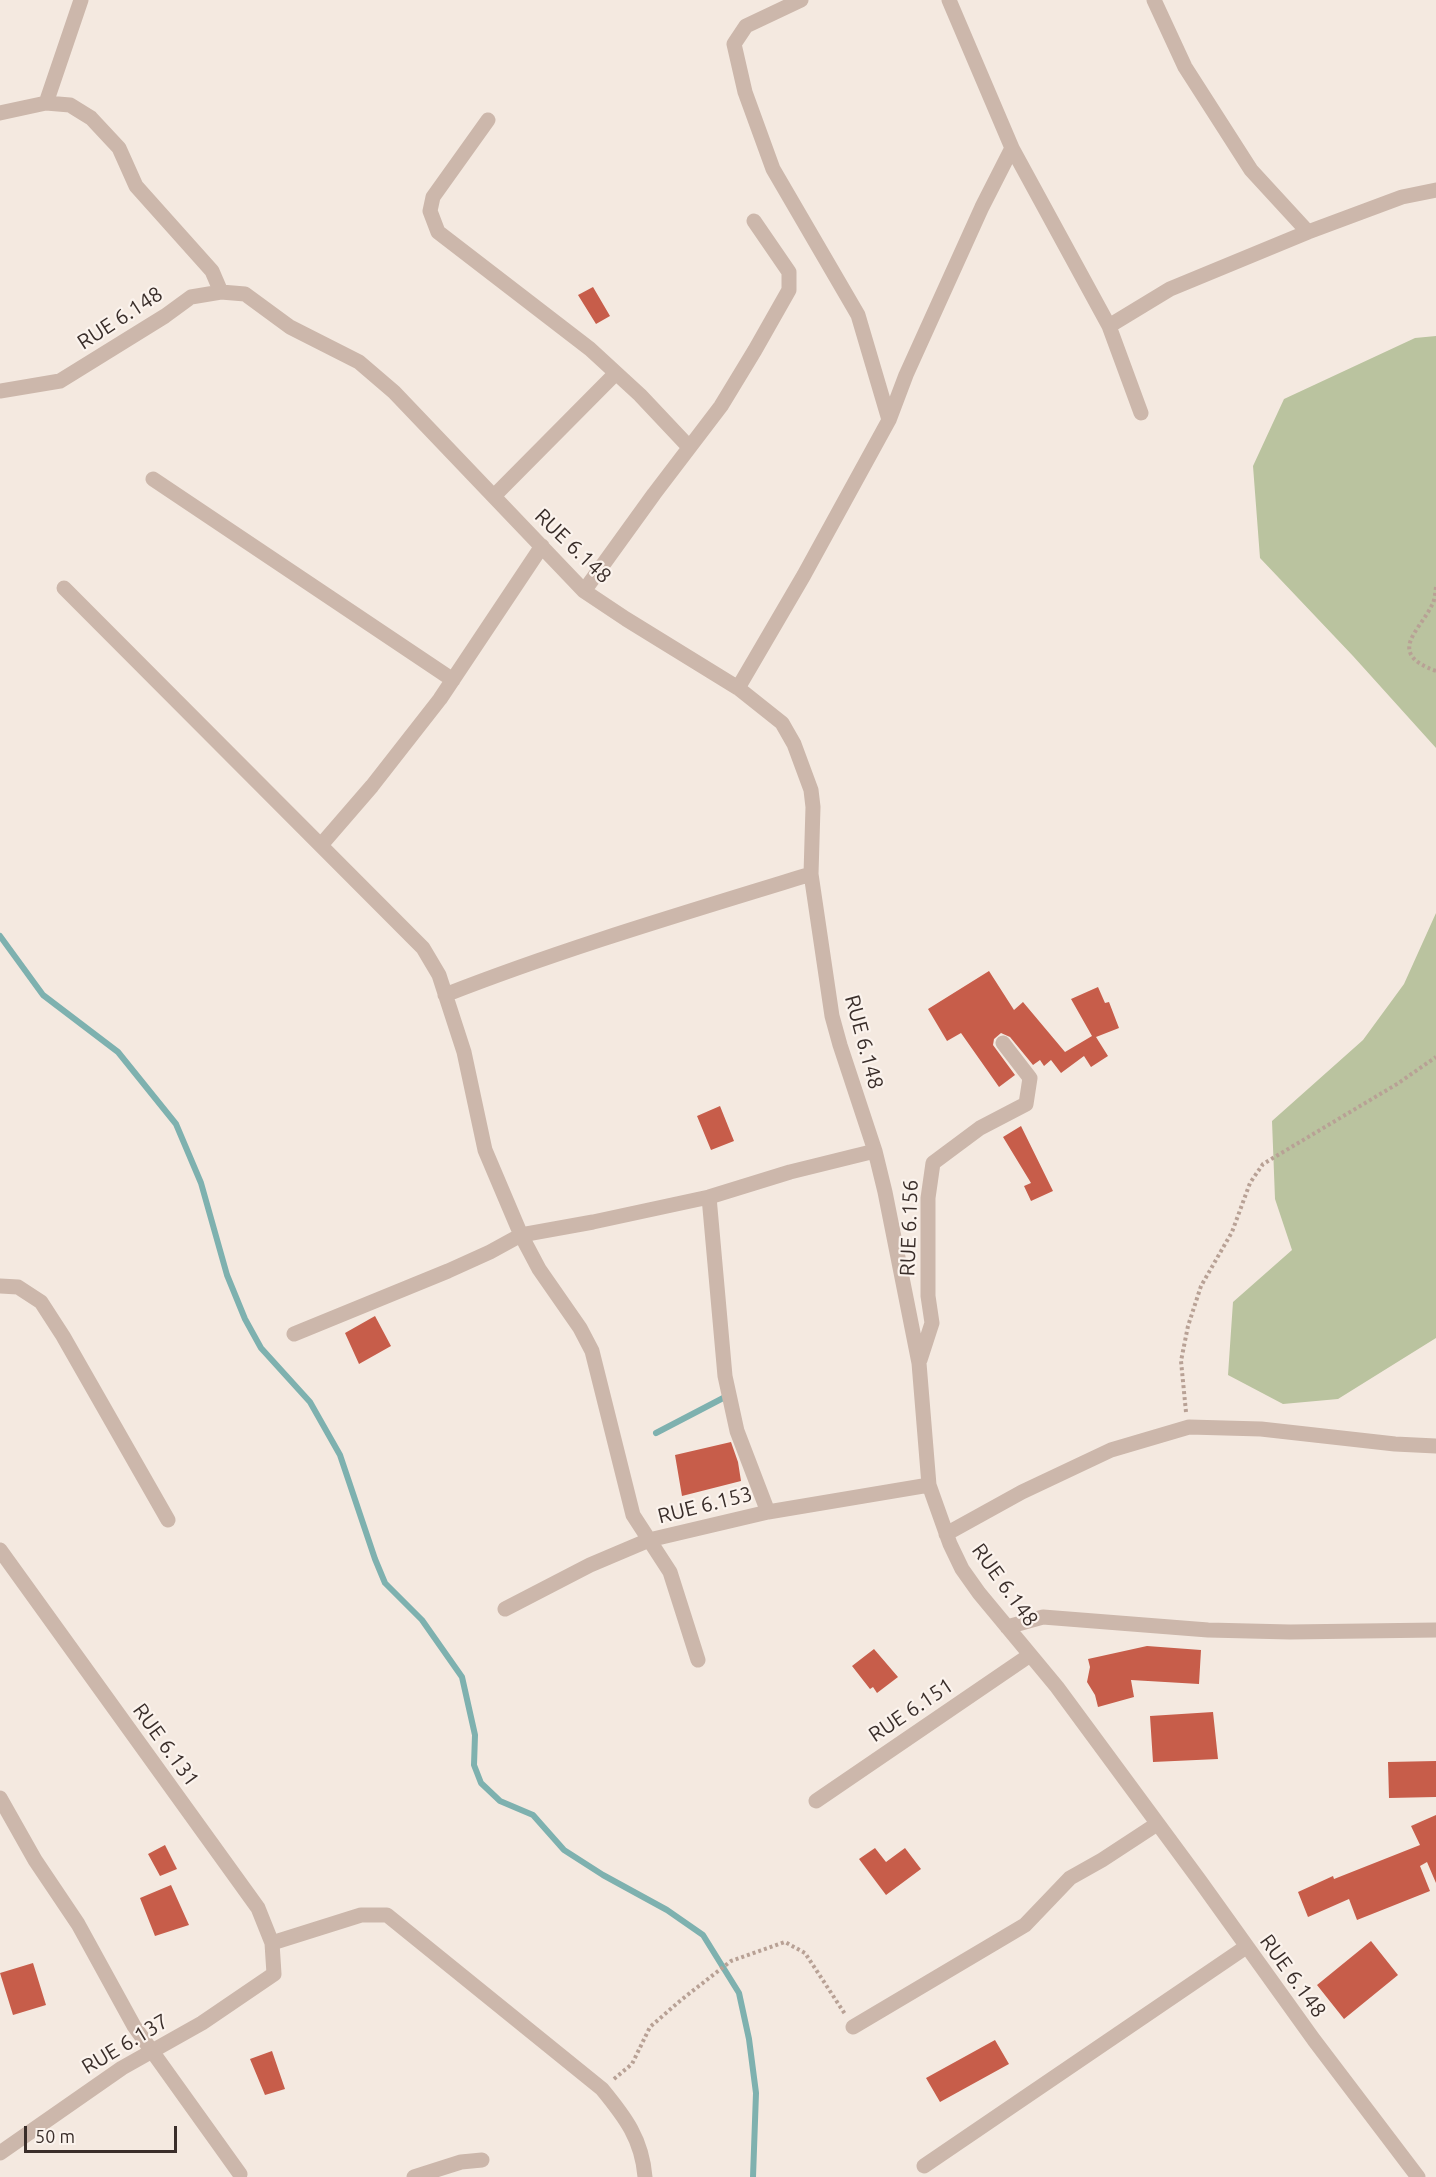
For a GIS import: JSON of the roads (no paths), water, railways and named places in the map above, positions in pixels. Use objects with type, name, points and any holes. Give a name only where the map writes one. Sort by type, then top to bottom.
[{"type":"street","points":[[46,103],[81,0]]},
{"type":"street","points":[[801,0],[746,26],[734,44],[745,93],[773,169],[858,315],[890,420]]},
{"type":"street","points":[[949,0],[1012,148],[1109,326],[1141,413]]},
{"type":"street","points":[[1154,0],[1185,66],[1251,170],[1308,232]]},
{"type":"street","points":[[0,113],[46,103],[70,105],[91,118],[119,148],[136,186],[212,271],[221,292]]},
{"type":"street","points":[[488,120],[432,197],[430,211],[438,232],[590,349],[689,447]]},
{"type":"street","points":[[738,688],[890,420],[906,375],[982,207],[1012,148]]},
{"type":"street","points":[[1109,326],[1170,289],[1308,232],[1402,197],[1436,190]]},
{"type":"street","points":[[584,591],[721,406],[789,290],[789,272],[754,221]]},
{"type":"street","name":"RUE 6.148","points":[[0,391],[60,381],[165,316],[191,297],[221,292],[245,294],[290,327],[359,362],[394,392],[584,591],[738,688],[782,723],[794,744],[811,789],[813,807],[811,874],[832,1016],[875,1151],[919,1363],[929,1485],[946,1534],[962,1569],[1157,1824],[1418,2177]]},
{"type":"street","points":[[494,496],[616,373]]},
{"type":"street","points":[[153,479],[453,680]]},
{"type":"street","points":[[321,845],[372,786],[440,699],[542,546]]},
{"type":"street","points":[[64,588],[423,948],[439,975],[464,1052],[485,1150],[520,1235],[539,1269],[580,1328],[592,1351],[633,1515],[670,1572],[698,1660]]},
{"type":"street","points":[[445,995],[589,943],[811,874]]},
{"type":"street","name":"RUE 6.156","points":[[919,1363],[932,1323],[928,1296],[928,1198],[933,1163],[980,1128],[1026,1104],[1030,1078],[1003,1043]]},
{"type":"street","points":[[294,1334],[448,1271],[520,1235],[709,1197],[790,1172],[875,1151]]},
{"type":"street","points":[[709,1197],[726,1376],[737,1431],[768,1512]]},
{"type":"street","points":[[0,1286],[18,1287],[41,1302],[63,1336],[168,1520]]},
{"type":"street","points":[[946,1534],[1022,1492],[1111,1450],[1189,1427],[1261,1429],[1395,1444],[1436,1446]]},
{"type":"street","name":"RUE 6.153","points":[[505,1609],[590,1565],[649,1540],[768,1512],[929,1485]]},
{"type":"street","name":"RUE 6.131","points":[[0,1550],[258,1908],[272,1943],[274,1974]]},
{"type":"street","points":[[1007,1627],[1043,1617],[1208,1630],[1290,1632],[1436,1630]]},
{"type":"street","name":"RUE 6.151","points":[[816,1801],[1030,1655]]},
{"type":"street","points":[[0,1798],[35,1860],[78,1924],[134,2026],[240,2174]]},
{"type":"street","points":[[853,2027],[1025,1925],[1070,1878],[1157,1824]]},
{"type":"street","points":[[272,1943],[361,1915],[387,1915],[602,2089],[627,2120],[644,2161],[645,2177]]},
{"type":"street","points":[[924,2166],[1246,1947]]},
{"type":"street","name":"RUE 6.137","points":[[0,2153],[98,2084],[202,2023],[274,1974]]},
{"type":"street","points":[[414,2177],[460,2162],[482,2160]]},
{"type":"waterway","points":[[0,936],[43,995],[118,1052],[176,1124],[201,1183],[227,1275],[245,1319],[261,1348],[310,1402],[340,1455],[385,1583],[422,1620],[462,1677],[475,1735],[474,1765],[481,1783],[500,1801],[533,1815],[564,1850],[603,1875],[667,1910],[703,1935],[739,1993],[749,2039],[756,2093],[753,2177]]},
{"type":"waterway","points":[[656,1433],[727,1396]]}]
